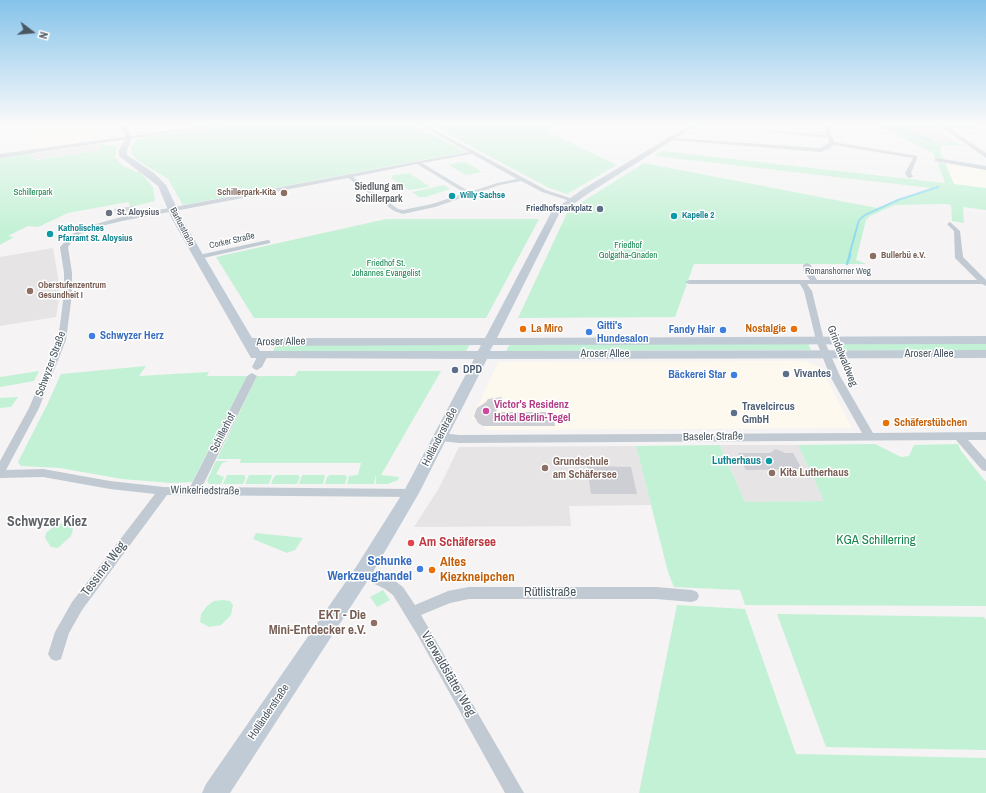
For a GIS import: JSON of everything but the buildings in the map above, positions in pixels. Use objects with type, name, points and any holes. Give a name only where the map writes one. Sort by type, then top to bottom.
[{"type":"main road","name":"Barfusstraße","points":[[126,160],[159,181],[165,190],[172,209],[249,342]]},
{"type":"main road","name":"Holländerstraße","points":[[216,793],[363,572],[411,494],[554,213],[638,160]]},
{"type":"main road","name":"Aroser Allee","points":[[986,340],[490,340],[249,342],[256,355],[986,354]]},
{"type":"street","points":[[172,209],[429,160]]},
{"type":"street","points":[[489,160],[544,191],[573,200]]},
{"type":"street","points":[[910,176],[908,173],[914,160]]},
{"type":"street","points":[[937,160],[986,168]]},
{"type":"street","points":[[418,162],[470,194]]},
{"type":"street","points":[[349,176],[400,212],[425,208],[523,179]]},
{"type":"street","name":"Schwyzer Straße","points":[[0,471],[34,408],[62,340],[68,294],[68,273],[64,254],[65,244],[74,235],[91,227],[111,221],[172,209]]},
{"type":"street","points":[[950,224],[957,231],[959,258],[985,283]]},
{"type":"street","name":"Corker Straße","points":[[199,257],[268,242]]},
{"type":"street","points":[[807,265],[808,272],[815,282]]},
{"type":"street","name":"Romanshorner Weg","points":[[689,282],[985,283]]},
{"type":"street","name":"Grindelwaldweg","points":[[802,282],[808,291],[820,340],[826,355],[843,393],[869,436]]},
{"type":"street","name":"Schillerhof","points":[[194,491],[263,355]]},
{"type":"street","name":"Baseler Straße","points":[[441,436],[468,439],[986,436]]},
{"type":"street","points":[[959,436],[986,467]]},
{"type":"street","name":"Winkelriedstraße","points":[[0,474],[43,473],[110,485],[164,490],[411,494]]},
{"type":"street","name":"Tessiner Weg","points":[[56,654],[62,632],[73,612],[164,490]]},
{"type":"street","name":"Vierwaldstätter Weg","points":[[363,572],[390,585],[398,591],[515,793]]},
{"type":"street","name":"Rütlistraße","points":[[412,613],[448,597],[470,593],[656,593],[692,596]]},
{"type":"shaded area","points":[[945,163],[986,170],[986,188],[954,184]]},
{"type":"shaded area","name":"Oberstufenzentrum Gesundheit I","points":[[53,248],[59,283],[59,299],[56,317],[0,326],[0,257]]},
{"type":"shaded area","points":[[806,361],[821,368],[852,428],[487,430],[472,418],[498,362]]},
{"type":"shaded area","name":"Kita Lutherhaus","points":[[720,445],[798,445],[824,501],[745,502]]},
{"type":"shaded area","name":"Grundschule am Schäfersee","points":[[636,446],[651,505],[569,506],[571,526],[414,527],[439,488],[459,447]]},
{"type":"green space","name":"Schillerpark","points":[[0,160],[118,160],[122,165],[136,172],[139,171],[153,187],[155,201],[131,207],[128,202],[68,213],[38,227],[28,226],[8,236],[14,237],[0,245]]},
{"type":"green space","points":[[138,160],[422,160],[183,205],[168,179]]},
{"type":"green space","points":[[496,160],[607,160],[617,165],[567,194],[549,188]]},
{"type":"green space","name":"Friedhof Golgatha-Gnaden","points":[[690,160],[742,160],[945,183],[937,162],[945,163],[954,184],[986,188],[986,210],[963,207],[964,223],[952,221],[951,205],[946,204],[895,205],[870,216],[866,220],[856,260],[866,264],[694,264],[675,317],[518,318],[568,211],[644,163],[877,208],[931,188]]},
{"type":"green space","points":[[462,162],[467,163],[482,172],[466,175],[449,165]]},
{"type":"green space","points":[[409,173],[429,187],[409,190],[391,178],[393,175]]},
{"type":"green space","points":[[444,185],[450,189],[426,197],[419,197],[412,192]]},
{"type":"green space","name":"Friedhof St. Johannes Evangelist","points":[[386,219],[539,219],[486,318],[254,318],[216,257]]},
{"type":"green space","points":[[808,343],[811,350],[506,351],[510,344]]},
{"type":"green space","points":[[836,343],[986,343],[986,350],[839,350]]},
{"type":"green space","points":[[470,344],[466,351],[273,351],[276,345]]},
{"type":"green space","points":[[146,366],[139,376],[209,372],[207,376],[247,376],[192,482],[171,483],[122,479],[60,468],[21,466],[18,462],[61,374]]},
{"type":"green space","points":[[39,371],[34,381],[0,387],[0,377]]},
{"type":"green space","points":[[298,371],[441,371],[381,475],[399,477],[398,480],[388,484],[376,484],[376,475],[374,484],[347,484],[349,476],[358,475],[361,463],[240,463],[241,459],[217,459],[257,376],[295,376]]},
{"type":"green space","points":[[18,397],[11,407],[0,408],[0,398]]},
{"type":"green space","name":"KGA Schillerring","points":[[875,444],[901,457],[909,456],[914,445],[958,444],[961,451],[986,482],[986,606],[745,605],[740,590],[674,587],[668,572],[636,446],[720,445],[745,502],[824,501],[798,445]]},
{"type":"green space","points":[[216,461],[229,461],[222,463],[216,474],[224,477],[221,484],[209,484],[207,481]]},
{"type":"green space","points":[[227,475],[245,475],[244,477],[246,477],[243,484],[223,484]]},
{"type":"green space","points":[[249,475],[272,475],[269,484],[245,484]]},
{"type":"green space","points":[[276,475],[298,475],[300,477],[297,484],[271,484]]},
{"type":"green space","points":[[302,475],[325,475],[323,484],[299,484]]},
{"type":"green space","points":[[330,475],[345,475],[347,477],[345,484],[325,484],[327,477]]},
{"type":"green space","points":[[57,524],[71,526],[73,529],[71,536],[58,548],[51,547],[45,538],[46,533]]},
{"type":"green space","points":[[256,533],[303,538],[295,550],[287,553],[253,539]]},
{"type":"green space","points":[[383,590],[390,600],[377,607],[370,597]]},
{"type":"green space","points":[[214,601],[230,601],[233,605],[231,615],[221,625],[209,627],[200,622],[201,614],[207,606]]},
{"type":"green space","points":[[677,605],[745,609],[796,754],[986,758],[986,793],[639,793]]},
{"type":"green space","points":[[777,614],[984,617],[986,620],[986,750],[826,747]]},
{"type":"waterway","points":[[849,256],[859,220],[865,215],[898,200],[938,187]]},
{"type":"waterway","points":[[847,264],[850,255]]},
{"type":"place","name":"Schillerpark-Kita","points":[[284,193]]},
{"type":"place","name":"Willy Sachse","points":[[452,196]]},
{"type":"place","name":"Friedhofsparkplatz","points":[[600,209]]},
{"type":"place","name":"St. Aloysius","points":[[109,213]]},
{"type":"place","name":"Kapelle 2","points":[[674,216]]},
{"type":"place","name":"Katholisches Pfarramt St. Aloysius","points":[[50,234]]},
{"type":"place","name":"Bullerbü e.V.","points":[[873,256]]},
{"type":"place","name":"Oberstufenzentrum Gesundheit I","points":[[30,291]]},
{"type":"place","name":"La Miro","points":[[523,329]]},
{"type":"place","name":"Nostalgie","points":[[794,329]]},
{"type":"place","name":"Fandy Hair","points":[[723,330]]},
{"type":"place","name":"Gitti's Hundesalon","points":[[589,332]]},
{"type":"place","name":"Schwyzer Herz","points":[[92,336]]},
{"type":"place","name":"DPD","points":[[455,370]]},
{"type":"place","name":"Vivantes","points":[[786,374]]},
{"type":"place","name":"Bäckerei Star","points":[[734,375]]},
{"type":"place","name":"Victor's Residenz Hotel Berlin-Tegel","points":[[486,411]]},
{"type":"place","name":"Travelcircus GmbH","points":[[734,413]]},
{"type":"place","name":"Schäferstübchen","points":[[886,423]]},
{"type":"place","name":"Lutherhaus","points":[[769,461]]},
{"type":"place","name":"Grundschule am Schäfersee","points":[[545,468]]},
{"type":"place","name":"Kita Lutherhaus","points":[[772,473]]},
{"type":"place","name":"Am Schäfersee","points":[[411,543]]},
{"type":"place","name":"Schunke Werkzeughandel","points":[[420,569]]},
{"type":"place","name":"Altes Kiezkneipchen","points":[[432,570]]},
{"type":"place","name":"EKT - Die Mini-Entdecker e.V.","points":[[374,623]]},
{"type":"district","name":"Siedlung am Schillerpark","points":[[379,192]]},
{"type":"district","name":"Schwyzer Kiez","points":[[47,522]]}]
